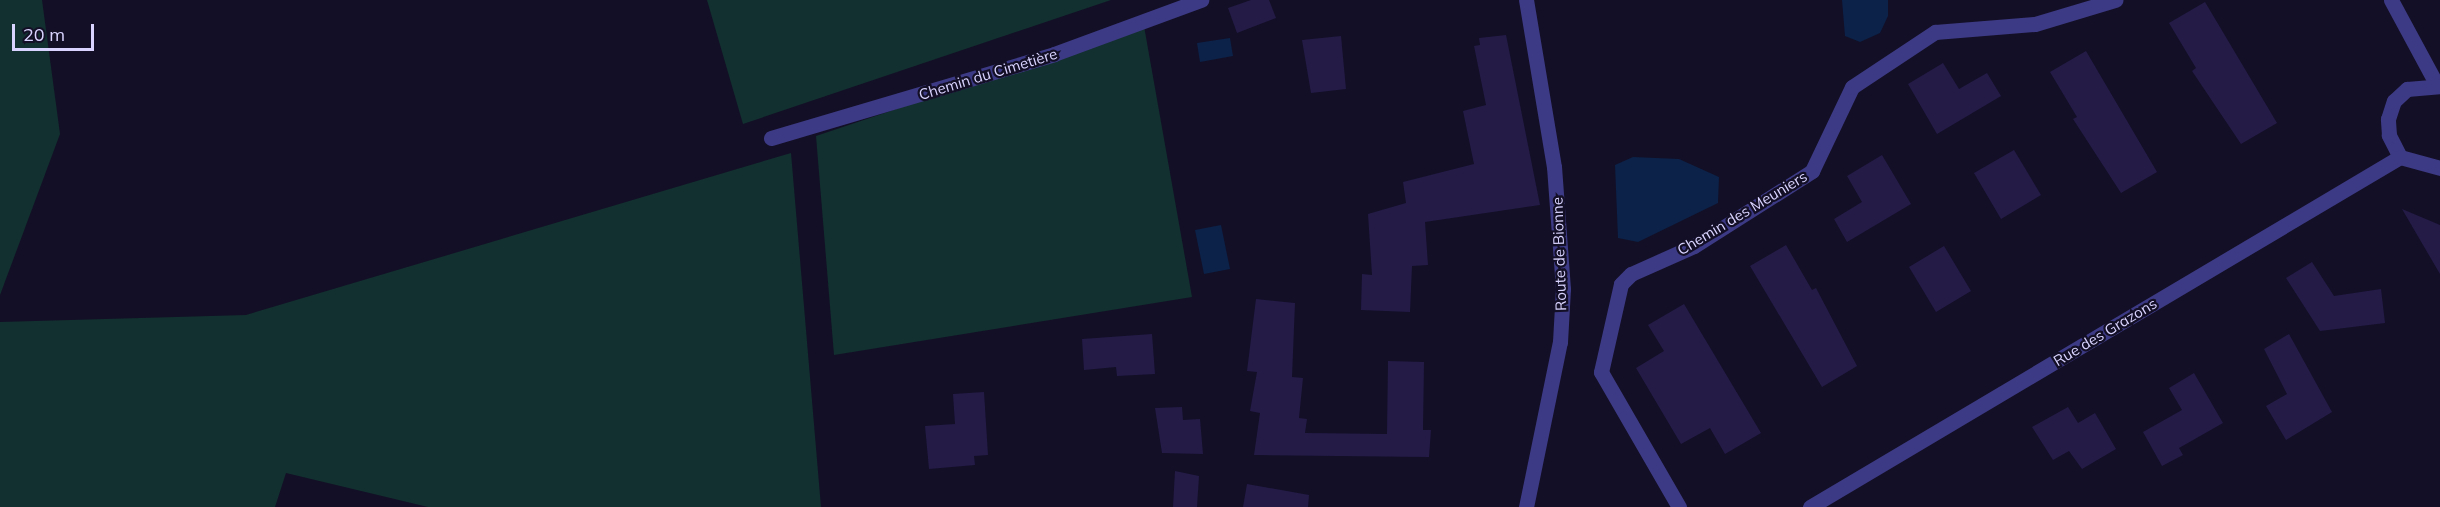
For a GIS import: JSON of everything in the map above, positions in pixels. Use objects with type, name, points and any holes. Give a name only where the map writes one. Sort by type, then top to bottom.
[{"type":"street","name":"Chemin du Cimetière","points":[[771,138],[1054,54],[1201,0]]},
{"type":"street","name":"Route de Bionne","points":[[1526,507],[1560,342],[1563,289],[1554,167],[1527,0]]},
{"type":"street","name":"Chemin des Meuniers","points":[[1679,507],[1658,467],[1601,372],[1626,279],[1694,246],[1812,171],[1852,87],[1935,32],[2035,24],[2115,0]]},
{"type":"street","points":[[2391,0],[2438,85],[2407,88],[2394,101],[2388,119],[2389,135],[2400,157],[2440,168]]},
{"type":"street","name":"Rue des Grazons","points":[[1810,507],[2400,157]]},
{"type":"green space","points":[[0,0],[42,0],[60,134],[0,295]]},
{"type":"green space","points":[[707,0],[1111,0],[743,124]]},
{"type":"green space","points":[[1144,26],[1192,297],[834,355],[816,136]]},
{"type":"green space","points":[[791,153],[821,507],[428,507],[286,473],[275,507],[0,507],[0,322],[246,315]]},
{"type":"water","points":[[1842,0],[1888,0],[1888,16],[1880,33],[1860,42],[1845,36]]},
{"type":"water","points":[[1230,38],[1233,56],[1200,62],[1197,43]]},
{"type":"water","points":[[1633,157],[1679,159],[1719,177],[1718,203],[1638,242],[1618,238],[1615,165]]},
{"type":"water","points":[[1221,225],[1230,269],[1204,274],[1195,230]]},
{"type":"building","points":[[1251,0],[1269,0],[1276,18],[1237,33],[1228,8]]},
{"type":"building","points":[[2205,2],[2277,123],[2241,144],[2192,71],[2196,68],[2169,23]]},
{"type":"building","points":[[1506,35],[1540,205],[1425,222],[1428,265],[1412,266],[1410,312],[1361,310],[1362,274],[1372,275],[1368,214],[1406,203],[1403,182],[1474,164],[1463,111],[1486,105],[1474,46],[1480,45],[1479,38]]},
{"type":"building","points":[[1341,36],[1346,89],[1311,93],[1302,40]]},
{"type":"building","points":[[2086,51],[2157,172],[2121,193],[2073,119],[2077,117],[2050,72]]},
{"type":"building","points":[[1943,63],[1959,89],[1987,73],[2001,96],[1937,134],[1908,84]]},
{"type":"building","points":[[2014,150],[2041,195],[2001,219],[1974,173]]},
{"type":"building","points":[[1882,155],[1911,204],[1847,242],[1834,219],[1862,202],[1847,176]]},
{"type":"building","points":[[2402,209],[2440,225],[2440,274]]},
{"type":"building","points":[[1786,245],[1812,290],[1816,288],[1857,366],[1822,387],[1750,266]]},
{"type":"building","points":[[1944,246],[1971,291],[1936,312],[1909,267]]},
{"type":"building","points":[[2312,262],[2334,296],[2381,289],[2385,323],[2320,331],[2286,278]]},
{"type":"building","points":[[1256,299],[1295,303],[1292,377],[1303,378],[1299,418],[1307,419],[1305,433],[1387,434],[1388,361],[1424,362],[1423,430],[1431,430],[1429,457],[1254,455],[1260,413],[1250,411],[1257,372],[1247,371]]},
{"type":"building","points":[[1684,304],[1761,433],[1725,454],[1710,428],[1681,444],[1636,368],[1664,351],[1648,325]]},
{"type":"building","points":[[1152,334],[1155,374],[1117,376],[1116,367],[1084,370],[1082,339]]},
{"type":"building","points":[[2289,334],[2332,412],[2286,440],[2266,406],[2287,394],[2264,349]]},
{"type":"building","points":[[2194,373],[2223,423],[2179,448],[2183,455],[2162,466],[2143,432],[2182,410],[2169,388]]},
{"type":"building","points":[[984,392],[988,455],[974,456],[975,465],[929,469],[925,426],[955,424],[953,394]]},
{"type":"building","points":[[1182,407],[1183,420],[1200,419],[1203,454],[1162,453],[1155,408]]},
{"type":"building","points":[[2068,407],[2078,423],[2095,413],[2116,449],[2082,469],[2069,451],[2053,460],[2032,427]]},
{"type":"building","points":[[1175,471],[1199,476],[1197,507],[1173,507]]},
{"type":"building","points":[[1247,484],[1309,495],[1308,507],[1243,507]]}]
